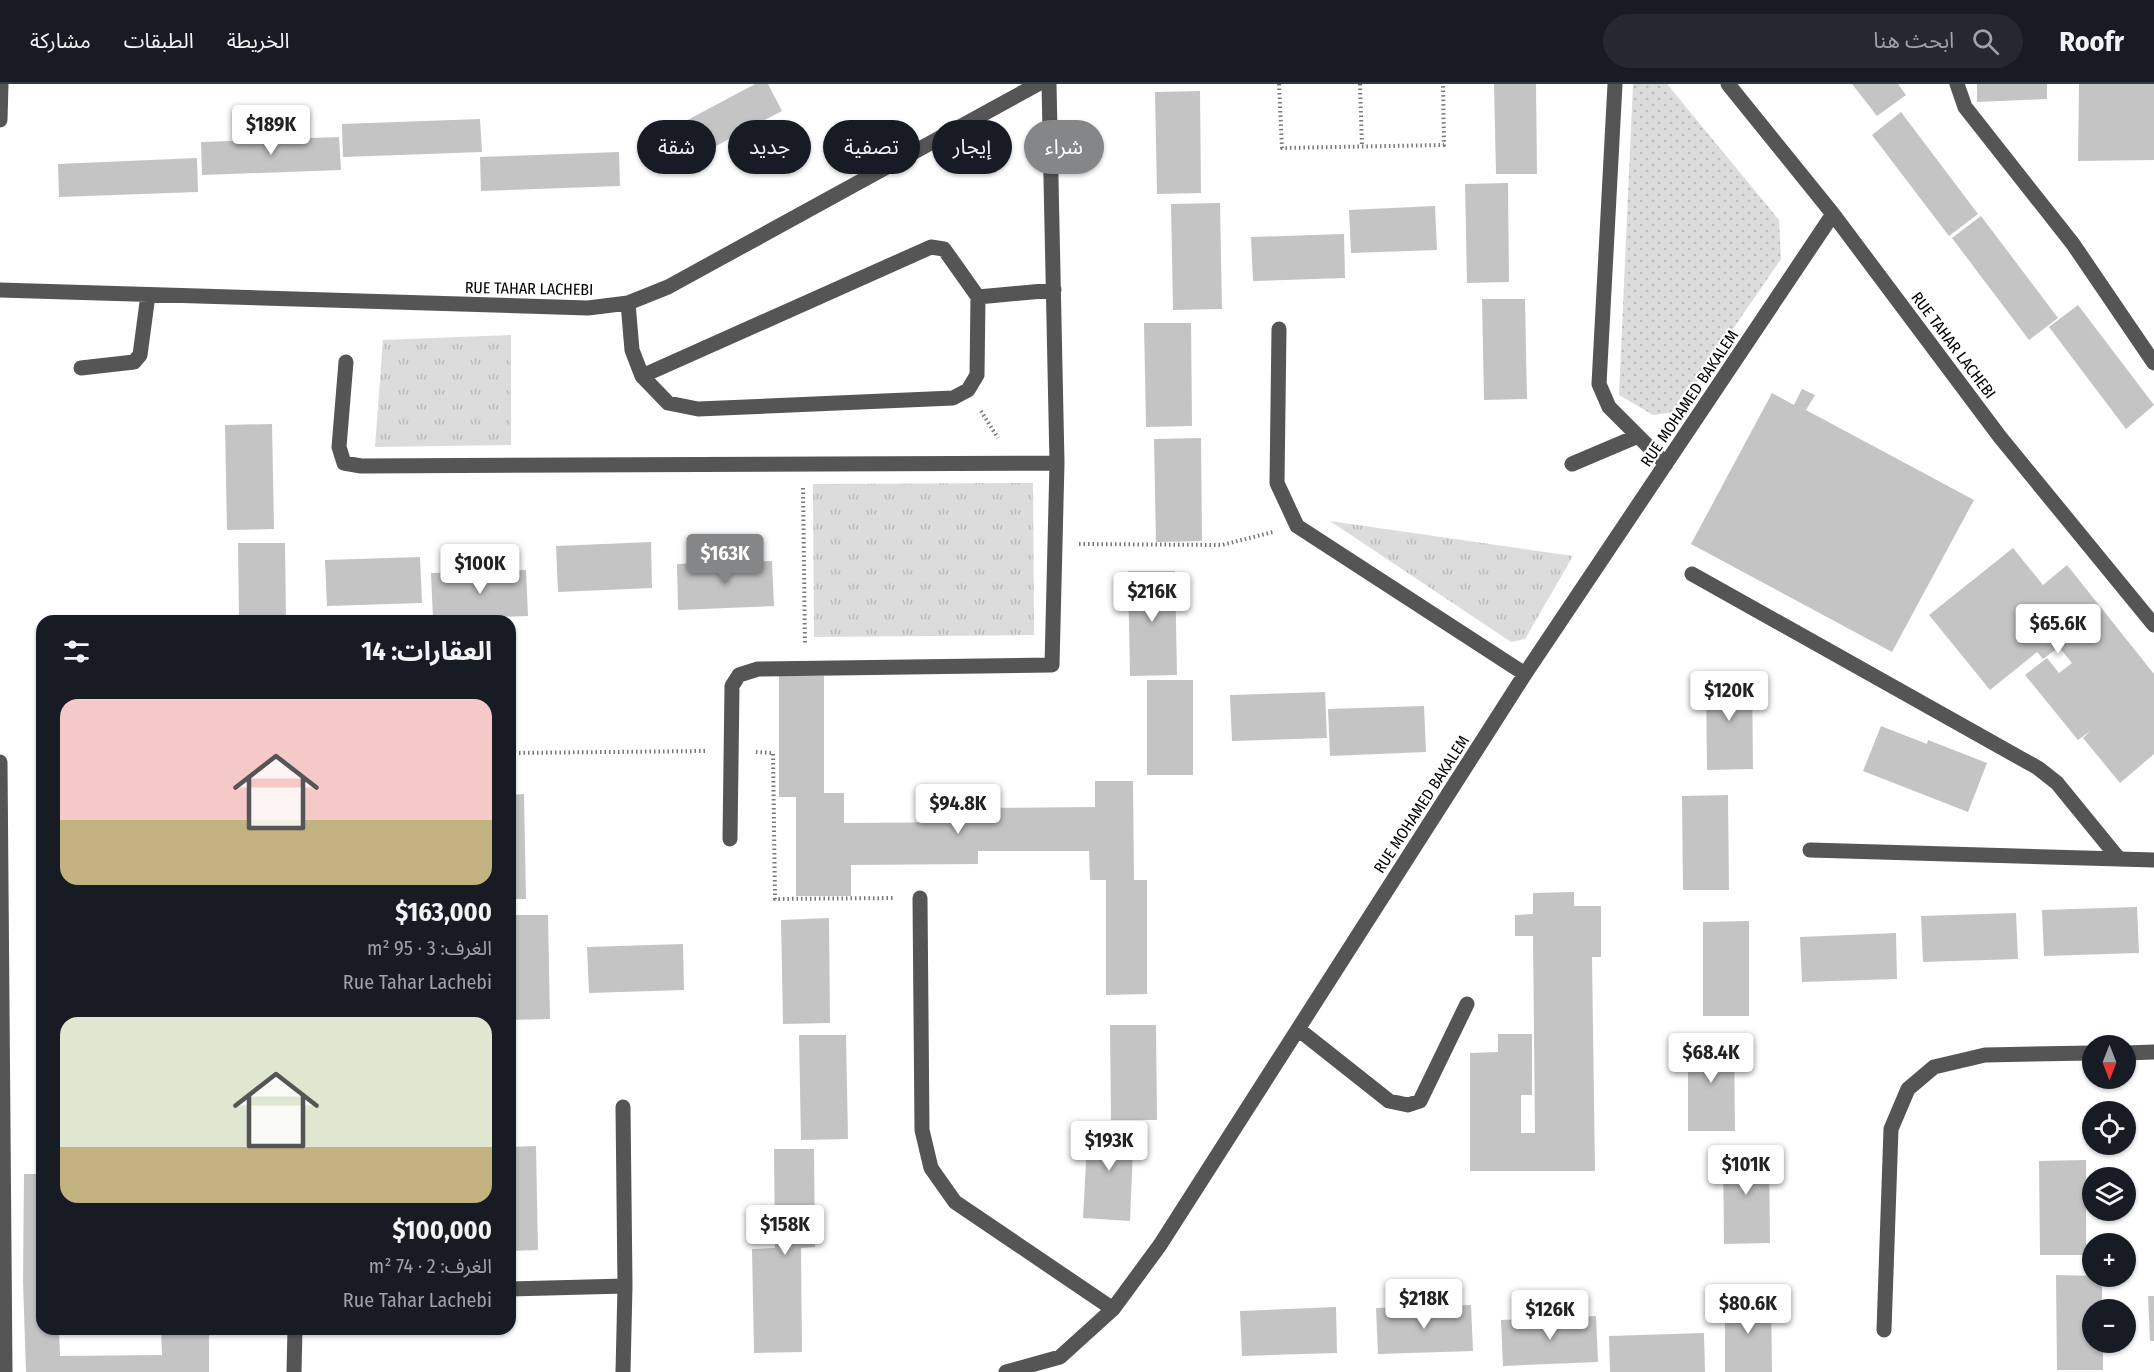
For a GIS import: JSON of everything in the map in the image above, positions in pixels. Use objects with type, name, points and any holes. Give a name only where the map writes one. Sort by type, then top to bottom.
[{"type":"street","points":[[0,120],[1,84]]},
{"type":"street","name":"RUE TAHAR LACHEBI","points":[[0,290],[588,309],[628,303],[668,287],[1038,84]]},
{"type":"street","points":[[730,839],[732,686],[739,675],[758,669],[1052,665],[1057,544],[1057,463],[1049,84]]},
{"type":"street","points":[[1615,84],[1599,384],[1609,407],[1666,464]]},
{"type":"street","name":"RUE TAHAR LACHEBI","points":[[1728,84],[1833,214],[2000,437],[2154,625]]},
{"type":"street","points":[[1957,84],[1965,107],[2073,244],[2154,363]]},
{"type":"street","name":"RUE MOHAMED BAKALEM","points":[[1006,1372],[1060,1357],[1113,1309],[1160,1245],[1526,674],[1833,214]]},
{"type":"street","points":[[628,303],[632,350],[642,376],[668,403],[698,409],[953,398],[968,390],[977,375],[978,297],[944,249],[931,247],[642,376]]},
{"type":"street","points":[[978,297],[1054,290]]},
{"type":"street","points":[[81,368],[134,362],[140,355],[148,296]]},
{"type":"street","points":[[1279,329],[1277,483],[1297,526],[1526,674]]},
{"type":"street","points":[[346,363],[339,447],[344,463],[361,466],[1057,463]]},
{"type":"street","points":[[1572,464],[1638,436]]},
{"type":"street","points":[[1692,574],[2038,768],[2057,783],[2119,859]]},
{"type":"street","points":[[0,762],[5,1372]]},
{"type":"street","points":[[1810,850],[2154,860]]},
{"type":"street","points":[[920,898],[922,1130],[931,1168],[955,1202],[1113,1309]]},
{"type":"street","points":[[1299,1029],[1389,1101],[1408,1105],[1420,1101],[1467,1004]]},
{"type":"street","points":[[2136,1053],[2154,1052]]},
{"type":"street","points":[[1884,1330],[1892,1129],[1908,1089],[1934,1067],[1985,1055],[2082,1053]]},
{"type":"street","points":[[623,1107],[625,1286],[623,1372]]},
{"type":"street","points":[[516,1288],[625,1286]]},
{"type":"street","points":[[294,1372],[295,1335]]},
{"type":"path","points":[[1279,84],[1282,148],[1444,145],[1443,84]]},
{"type":"path","points":[[1360,84],[1362,147]]},
{"type":"path","points":[[968,390],[1013,463]]},
{"type":"path","points":[[802,463],[806,669]]},
{"type":"path","points":[[1057,544],[1222,545],[1297,526]]},
{"type":"path","points":[[516,753],[732,750],[773,753],[775,899],[920,898]]},
{"type":"green space","points":[[1633,84],[1667,84],[1779,220],[1781,259],[1676,412],[1653,415],[1619,395]]},
{"type":"green space","points":[[511,335],[511,445],[375,447],[383,340]]},
{"type":"green space","points":[[1033,483],[1034,635],[814,637],[813,484]]},
{"type":"green space","points":[[1330,521],[1573,556],[1525,639],[1511,642]]},
{"type":"building","points":[[755,84],[768,84],[782,111],[765,120],[728,120],[728,140],[716,146],[716,120],[688,120]]},
{"type":"building","points":[[1494,84],[1536,84],[1537,174],[1496,174]]},
{"type":"building","points":[[1852,84],[1898,84],[1906,95],[1877,116]]},
{"type":"building","points":[[1977,84],[2047,84],[2047,99],[1977,102]]},
{"type":"building","points":[[2079,84],[2154,84],[2154,160],[2078,161]]},
{"type":"building","points":[[1200,91],[1201,193],[1157,194],[1155,92]]},
{"type":"building","points":[[1901,112],[1978,214],[1949,236],[1872,135]]},
{"type":"building","points":[[480,119],[482,152],[343,157],[342,124]]},
{"type":"building","points":[[339,137],[341,170],[202,175],[201,142]]},
{"type":"building","points":[[619,152],[620,186],[481,191],[480,157]]},
{"type":"building","points":[[197,158],[198,192],[59,197],[58,164]]},
{"type":"building","points":[[1508,183],[1509,282],[1467,283],[1465,184]]},
{"type":"building","points":[[1220,203],[1222,309],[1173,310],[1171,204]]},
{"type":"building","points":[[1435,206],[1437,250],[1351,253],[1349,210]]},
{"type":"building","points":[[1981,216],[2058,318],[2029,340],[1952,238]]},
{"type":"building","points":[[1344,234],[1345,278],[1253,281],[1251,237]]},
{"type":"building","points":[[1482,299],[1525,299],[1527,399],[1484,400]]},
{"type":"building","points":[[2078,305],[2154,405],[2126,429],[2049,327]]},
{"type":"building","points":[[1144,323],[1191,323],[1192,426],[1146,427]]},
{"type":"building","points":[[1802,389],[1815,395],[1806,410],[1974,500],[1892,652],[1691,544],[1772,393],[1794,405]]},
{"type":"building","points":[[272,424],[274,529],[227,530],[225,425]]},
{"type":"building","points":[[1201,438],[1202,541],[1156,542],[1154,439]]},
{"type":"building","points":[[651,542],[652,588],[558,592],[556,546]]},
{"type":"building","points":[[238,543],[285,543],[286,615],[239,615]]},
{"type":"building","points":[[2013,548],[2043,585],[2067,565],[2154,674],[2154,754],[2120,783],[2083,738],[2090,731],[2078,740],[2025,675],[2047,658],[2059,673],[2072,663],[2059,647],[2043,659],[2037,652],[1990,690],[1929,615]]},
{"type":"building","points":[[420,557],[422,603],[327,606],[325,560]]},
{"type":"building","points":[[772,561],[774,606],[678,610],[677,564]]},
{"type":"building","points":[[526,570],[528,616],[433,615],[431,573]]},
{"type":"building","points":[[1128,571],[1175,571],[1177,675],[1130,676]]},
{"type":"building","points":[[1706,675],[1752,675],[1753,769],[1707,770]]},
{"type":"building","points":[[779,676],[824,676],[824,793],[844,793],[844,823],[979,822],[979,808],[1095,807],[1095,781],[1133,781],[1134,880],[1147,880],[1147,994],[1106,995],[1106,880],[1090,880],[1089,851],[978,851],[978,864],[851,865],[851,896],[796,896],[796,797],[779,797]]},
{"type":"building","points":[[1147,680],[1193,680],[1193,775],[1147,775]]},
{"type":"building","points":[[1325,692],[1327,738],[1232,741],[1230,695]]},
{"type":"building","points":[[1424,706],[1426,752],[1330,756],[1328,709]]},
{"type":"building","points":[[1881,726],[1927,744],[1928,740],[1987,763],[1968,812],[1863,771]]},
{"type":"building","points":[[524,794],[526,899],[516,899],[516,795]]},
{"type":"building","points":[[1728,795],[1729,890],[1683,890],[1682,796]]},
{"type":"building","points":[[1574,892],[1574,906],[1601,906],[1601,957],[1592,957],[1595,1171],[1470,1171],[1470,1053],[1498,1052],[1498,1034],[1532,1034],[1532,1095],[1521,1095],[1521,1133],[1535,1133],[1533,936],[1515,936],[1515,915],[1533,914],[1533,893]]},
{"type":"building","points":[[2137,907],[2139,953],[2044,956],[2042,910]]},
{"type":"building","points":[[2016,913],[2018,959],[1923,962],[1921,916]]},
{"type":"building","points":[[516,915],[548,915],[550,1019],[516,1020]]},
{"type":"building","points":[[829,918],[830,1023],[783,1024],[781,920]]},
{"type":"building","points":[[1749,921],[1749,1016],[1703,1016],[1703,922]]},
{"type":"building","points":[[1896,933],[1897,979],[1802,982],[1800,937]]},
{"type":"building","points":[[683,944],[684,990],[589,993],[587,947]]},
{"type":"building","points":[[1110,1025],[1156,1025],[1157,1120],[1111,1120]]},
{"type":"building","points":[[799,1035],[846,1035],[848,1139],[801,1140]]},
{"type":"building","points":[[1734,1036],[1735,1131],[1688,1131],[1688,1037]]},
{"type":"building","points":[[1088,1124],[1134,1126],[1130,1221],[1083,1218]]},
{"type":"building","points":[[536,1146],[538,1250],[516,1251],[516,1147]]},
{"type":"building","points":[[774,1149],[814,1149],[815,1247],[801,1248],[802,1352],[754,1353],[752,1249],[775,1248]]},
{"type":"building","points":[[1723,1149],[1769,1149],[1770,1243],[1724,1244]]},
{"type":"building","points":[[2086,1160],[2086,1167],[2082,1167],[2082,1221],[2086,1221],[2086,1233],[2082,1233],[2082,1255],[2040,1255],[2039,1161]]},
{"type":"building","points":[[24,1174],[36,1174],[36,1335],[59,1335],[60,1356],[162,1355],[161,1335],[209,1335],[209,1372],[26,1372],[23,1281]]},
{"type":"building","points":[[2056,1275],[2082,1276],[2082,1287],[2102,1287],[2102,1299],[2082,1299],[2082,1353],[2103,1353],[2103,1370],[2057,1370]]},
{"type":"building","points":[[2148,1296],[2154,1296],[2154,1341],[2150,1341]]},
{"type":"building","points":[[1725,1297],[1771,1297],[1772,1372],[1725,1372]]},
{"type":"building","points":[[1471,1305],[1473,1351],[1378,1354],[1376,1308]]},
{"type":"building","points":[[1336,1307],[1337,1353],[1242,1356],[1240,1311]]},
{"type":"building","points":[[1596,1316],[1598,1362],[1503,1366],[1501,1320]]},
{"type":"building","points":[[1704,1333],[1705,1372],[1610,1372],[1609,1336]]}]
